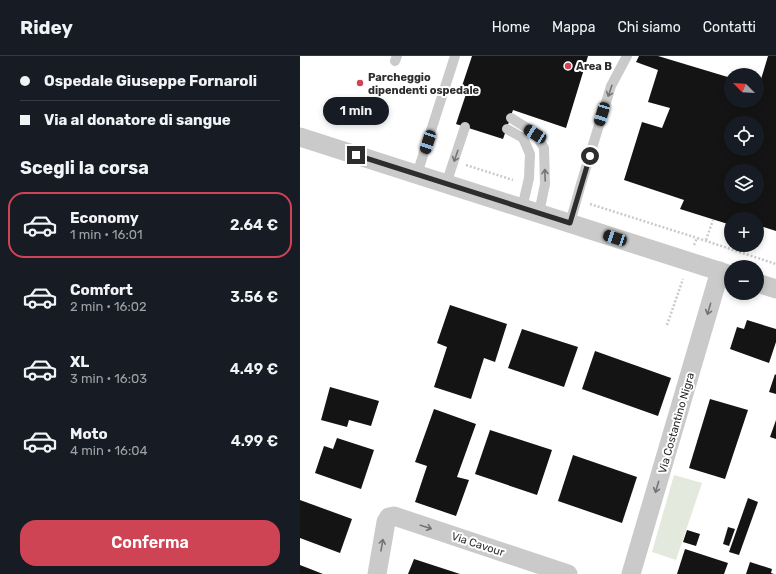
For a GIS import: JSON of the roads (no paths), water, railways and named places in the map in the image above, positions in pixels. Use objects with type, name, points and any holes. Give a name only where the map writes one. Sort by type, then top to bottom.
[{"type":"street","points":[[300,137],[724,272]]},
{"type":"street","name":"Via Costantino Nigra","points":[[631,574],[724,279]]},
{"type":"street","points":[[764,285],[776,289]]},
{"type":"street","name":"Via Cavour","points":[[377,574],[386,522],[389,517],[394,516],[568,574]]},
{"type":"lane","points":[[417,174],[455,56]]},
{"type":"lane","points":[[570,223],[611,86],[627,56]]},
{"type":"lane","points":[[511,118],[535,134],[544,148],[545,184],[531,211]]},
{"type":"lane","points":[[446,184],[465,127]]},
{"type":"lane","points":[[507,129],[523,138],[530,154],[529,178],[531,211]]},
{"type":"place","name":"Area B","points":[[568,66]]},
{"type":"place","name":"Parcheggio dipendenti ospedale","points":[[360,83]]}]
